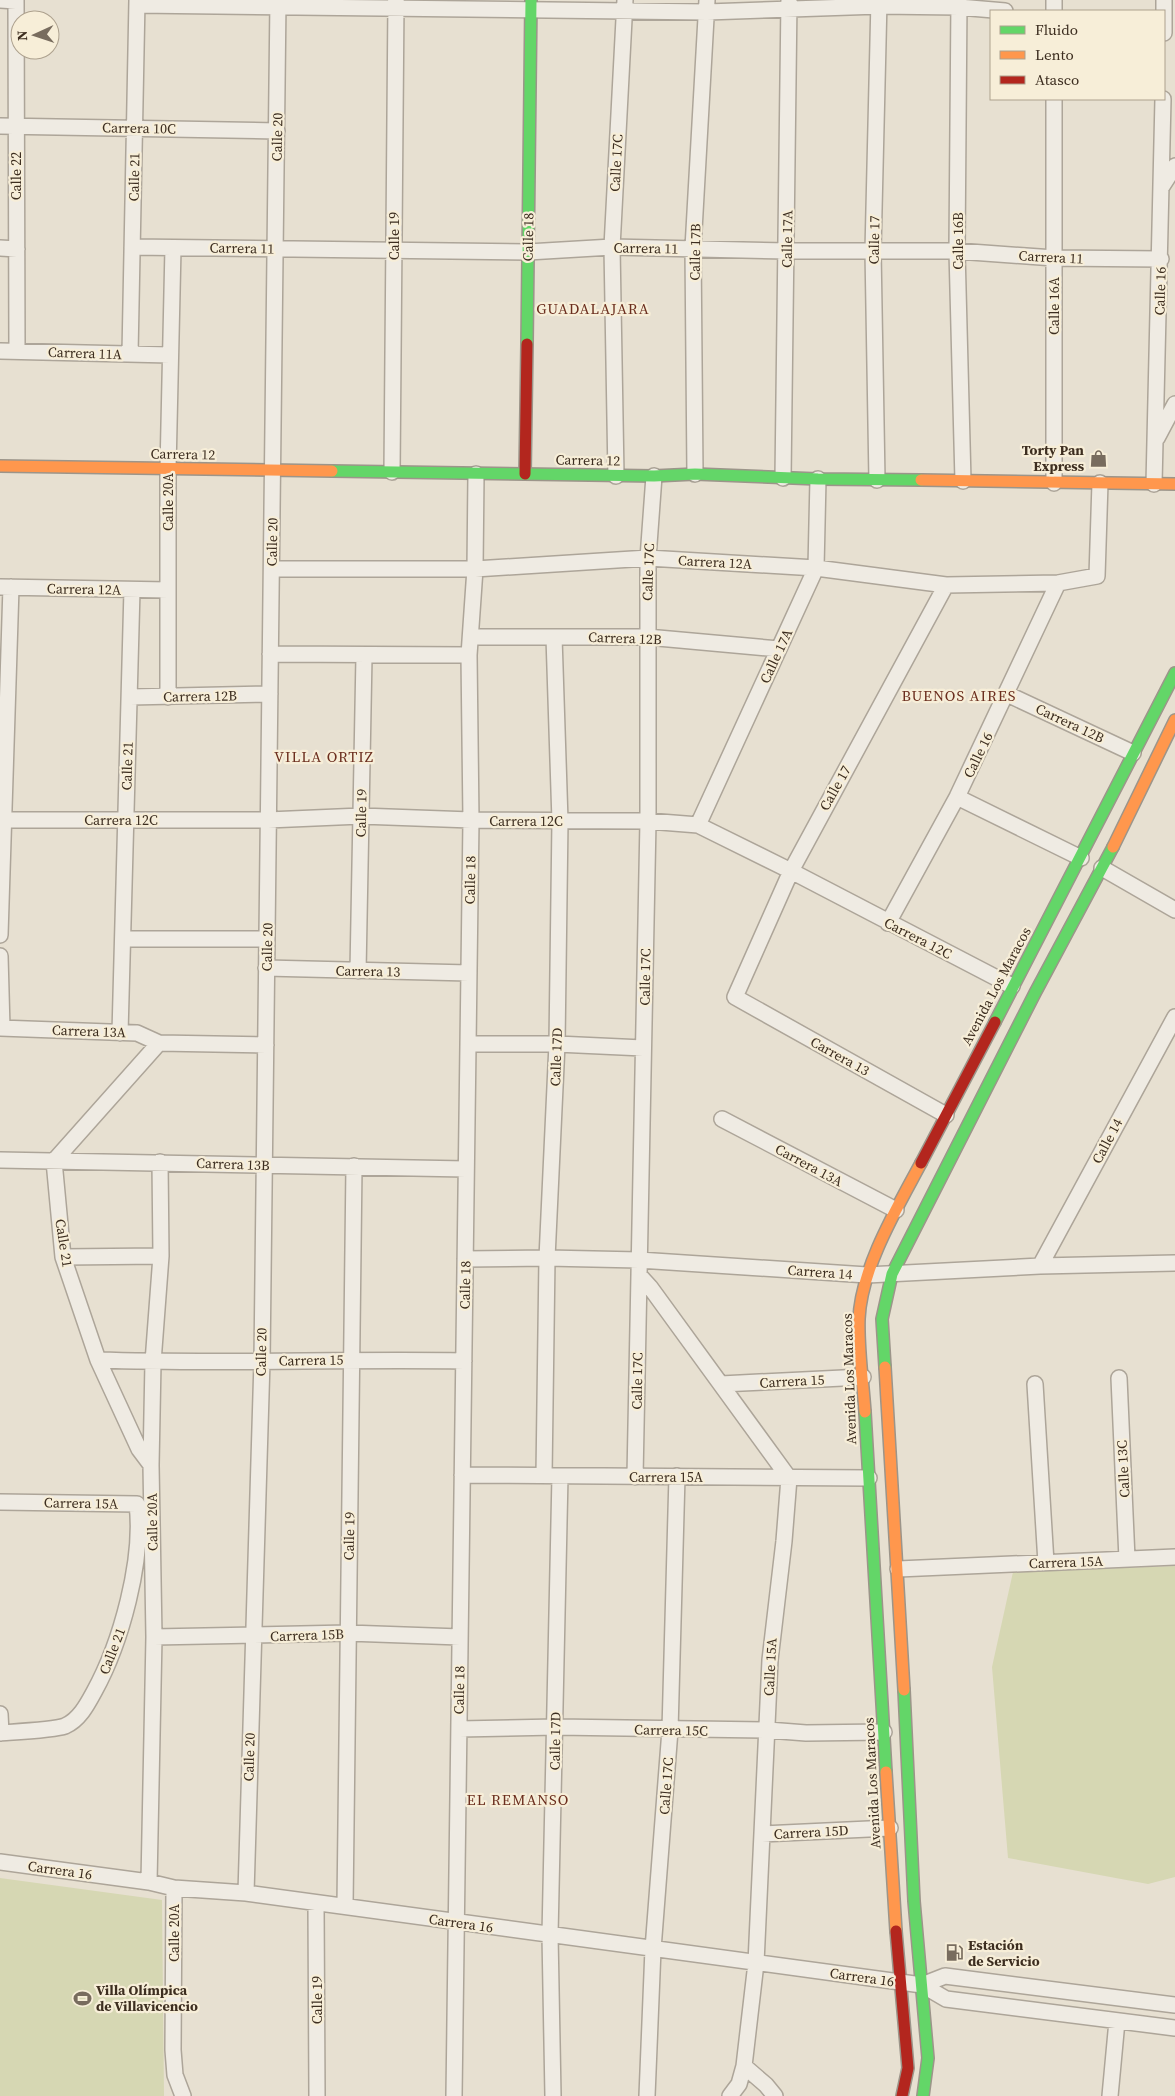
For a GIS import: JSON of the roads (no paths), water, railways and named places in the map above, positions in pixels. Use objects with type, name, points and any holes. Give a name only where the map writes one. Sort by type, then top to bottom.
[{"type":"street","points":[[0,0],[16,0]]},
{"type":"street","name":"Calle 22","points":[[16,0],[17,351]]},
{"type":"street","points":[[137,2],[707,6],[879,3],[960,4],[999,10]]},
{"type":"street","name":"Calle 21","points":[[130,354],[137,2]]},
{"type":"street","name":"Calle 20","points":[[246,1893],[252,1637],[262,1361],[278,3]]},
{"type":"street","name":"Calle 17","points":[[877,480],[873,251],[879,3]]},
{"type":"street","name":"Calle 19","points":[[392,472],[396,4]]},
{"type":"street","name":"Calle 17A","points":[[783,478],[789,4]]},
{"type":"street","name":"Calle 16B","points":[[960,4],[957,251],[963,481]]},
{"type":"street","name":"Calle 18","points":[[524,474],[531,5]]},
{"type":"street","name":"Calle 17C","points":[[616,476],[612,247],[624,5]]},
{"type":"street","name":"Calle 17B","points":[[695,474],[694,248],[707,6]]},
{"type":"street","name":"Calle 16A","points":[[1054,100],[1054,482]]},
{"type":"street","name":"Calle 16","points":[[1154,484],[1163,100]]},
{"type":"street","name":"Carrera 10C","points":[[0,126],[277,131]]},
{"type":"street","points":[[1161,188],[1175,166]]},
{"type":"street","name":"Carrera 11","points":[[132,247],[528,252],[612,247],[787,251],[957,251],[1054,258],[1160,259]]},
{"type":"street","points":[[0,248],[17,249]]},
{"type":"street","name":"Calle 20A","points":[[168,697],[168,469],[173,248]]},
{"type":"street","name":"Carrera 11A","points":[[0,351],[170,355]]},
{"type":"street","points":[[1155,442],[1175,404]]},
{"type":"street","name":"Carrera 12","points":[[0,466],[616,476],[695,474],[818,479],[1175,484]]},
{"type":"street","name":"Calle 18","points":[[454,2096],[471,820],[469,656],[475,569],[476,474]]},
{"type":"street","name":"Calle 17C","points":[[635,1477],[648,821],[648,558],[654,476]]},
{"type":"street","name":"Calle 17A","points":[[698,825],[816,568],[818,479]]},
{"type":"street","name":"Carrera 12A","points":[[272,569],[475,569],[648,558],[816,568],[946,585],[1058,583],[1097,576],[1100,483]]},
{"type":"street","name":"Calle 16","points":[[888,923],[958,797],[1058,583]]},
{"type":"street","name":"Calle 17","points":[[735,997],[791,871],[946,585]]},
{"type":"street","points":[[0,935],[6,587]]},
{"type":"street","name":"Carrera 12A","points":[[6,587],[168,590]]},
{"type":"street","name":"Calle 21","points":[[120,1033],[132,590]]},
{"type":"street","name":"Carrera 12B","points":[[471,637],[647,637],[779,649]]},
{"type":"street","name":"Calle 17D","points":[[544,1476],[547,1258],[557,1044],[560,821],[554,637]]},
{"type":"street","points":[[270,654],[469,656]]},
{"type":"street","name":"Calle 19","points":[[358,971],[364,656]]},
{"type":"street","name":"Avenida Los Maracos","points":[[902,2096],[908,2068],[907,2048],[900,1982],[859,1319],[867,1275],[896,1210],[1012,986],[1081,858],[1175,673]]},
{"type":"street","name":"Carrera 12B","points":[[130,697],[270,694]]},
{"type":"street","name":"Carrera 12B","points":[[1007,694],[1133,753]]},
{"type":"street","points":[[923,2096],[928,2058],[914,1901],[898,1569],[882,1319],[892,1274],[1031,1002],[1102,868],[1175,720]]},
{"type":"street","points":[[958,797],[1081,858]]},
{"type":"street","name":"Carrera 12C","points":[[2,820],[268,820],[360,816],[471,820],[648,821],[698,825],[1012,986]]},
{"type":"street","points":[[1102,868],[1175,910]]},
{"type":"street","points":[[124,939],[267,939]]},
{"type":"street","points":[[0,956],[1,1028]]},
{"type":"street","name":"Carrera 13","points":[[266,968],[469,973]]},
{"type":"street","name":"Carrera 13","points":[[735,997],[946,1115]]},
{"type":"street","name":"Calle 14","points":[[1040,1266],[1175,1016]]},
{"type":"street","name":"Carrera 13A","points":[[1,1028],[137,1033],[159,1043],[266,1045]]},
{"type":"street","points":[[54,1161],[159,1043]]},
{"type":"street","points":[[468,1044],[557,1044],[643,1048]]},
{"type":"street","name":"Carrera 13A","points":[[722,1119],[896,1210]]},
{"type":"street","name":"Carrera 13B","points":[[0,1160],[466,1169]]},
{"type":"street","name":"Calle 21","points":[[54,1161],[63,1257],[98,1360],[139,1449],[151,1466]]},
{"type":"street","name":"Calle 20A","points":[[149,1882],[154,1638],[151,1466],[153,1362],[160,1256],[160,1162]]},
{"type":"street","name":"Calle 19","points":[[345,1906],[354,1166]]},
{"type":"street","points":[[63,1257],[160,1256]]},
{"type":"street","name":"Carrera 14","points":[[465,1259],[547,1258],[639,1268],[867,1275],[1040,1266],[1175,1264]]},
{"type":"street","points":[[639,1268],[650,1287],[789,1478]]},
{"type":"street","name":"Carrera 15","points":[[98,1360],[153,1362],[352,1359],[464,1361]]},
{"type":"street","name":"Carrera 15","points":[[721,1384],[863,1377]]},
{"type":"street","name":"Calle 13C","points":[[1119,1378],[1127,1559]]},
{"type":"street","points":[[1035,1384],[1046,1562]]},
{"type":"street","name":"Carrera 15A","points":[[462,1475],[869,1478]]},
{"type":"street","name":"Calle 17D","points":[[553,2096],[550,1935],[560,1476]]},
{"type":"street","name":"Calle 17C","points":[[647,2096],[653,1949],[670,1730],[677,1476]]},
{"type":"street","name":"Calle 15A","points":[[730,2096],[739,2084],[744,2066],[756,1963],[770,1660],[784,1541],[789,1478]]},
{"type":"street","name":"Carrera 15A","points":[[0,1502],[137,1504],[152,1484]]},
{"type":"street","name":"Calle 21","points":[[0,1733],[64,1726],[79,1716],[91,1698],[104,1673],[117,1640],[134,1572],[138,1531],[137,1504]]},
{"type":"street","name":"Carrera 15A","points":[[898,1569],[1175,1557]]},
{"type":"street","name":"Carrera 15B","points":[[154,1638],[252,1637],[348,1633],[460,1637]]},
{"type":"street","points":[[0,1714],[0,1733]]},
{"type":"street","name":"Carrera 15C","points":[[458,1729],[556,1727],[768,1730],[806,1733],[884,1732]]},
{"type":"street","name":"Carrera 15D","points":[[762,1834],[890,1828]]},
{"type":"street","name":"Carrera 16","points":[[0,1862],[149,1882],[174,1888],[246,1893],[922,1985],[946,1999],[1175,2028]]},
{"type":"street","name":"Calle 20A","points":[[174,1888],[173,2050],[175,2075],[183,2096]]},
{"type":"street","name":"Calle 19","points":[[316,1904],[317,2096]]},
{"type":"street","name":"Carrera 16","points":[[922,1985],[945,1976],[1175,2005]]},
{"type":"street","points":[[1110,2096],[1117,2021]]},
{"type":"street","points":[[744,2066],[766,2085],[775,2096]]},
{"type":"place","name":"Torty Pan Express","points":[[1098,458]]},
{"type":"place","name":"Estación de Servicio","points":[[954,1953]]},
{"type":"place","name":"Villa Olímpica de Villavicencio","points":[[82,1998]]},
{"type":"district","name":"GUADALAJARA","points":[[593,308]]},
{"type":"district","name":"BUENOS AIRES","points":[[959,695]]},
{"type":"district","name":"VILLA ORTIZ","points":[[324,756]]},
{"type":"district","name":"EL REMANSO","points":[[518,1799]]}]
